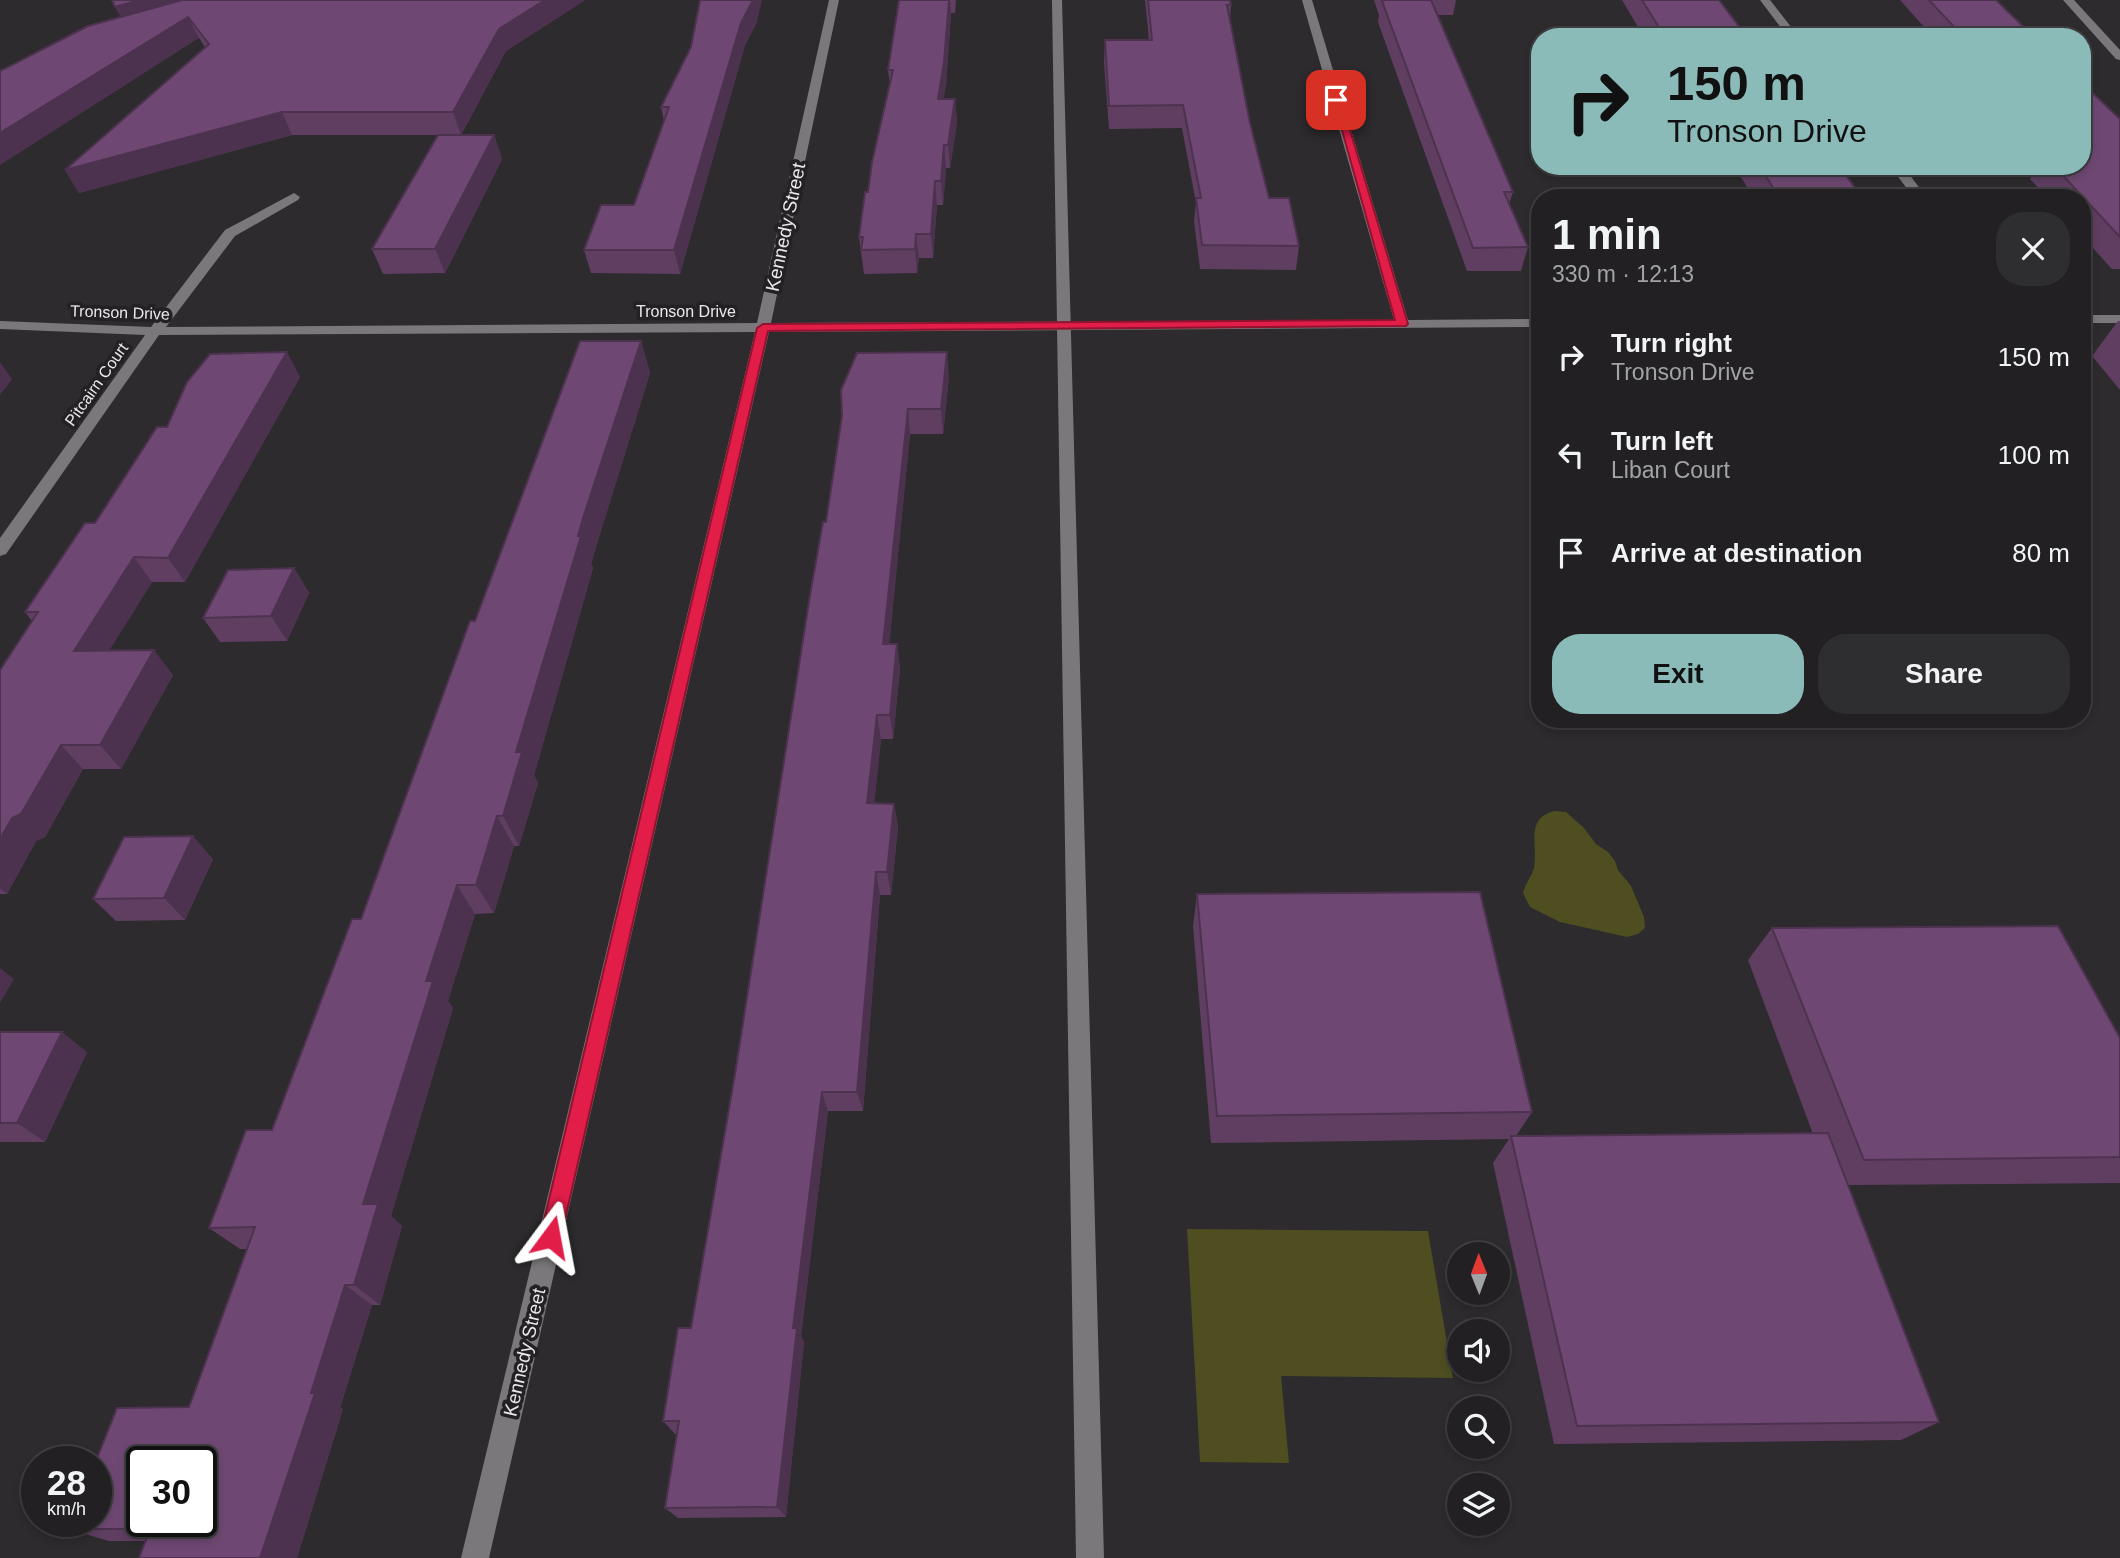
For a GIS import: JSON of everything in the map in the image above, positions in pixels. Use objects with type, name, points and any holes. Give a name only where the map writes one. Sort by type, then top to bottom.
[{"type":"street","name":"Kennedy Street","points":[[475,1558],[763,328],[834,0]]},
{"type":"street","points":[[1057,0],[1090,1558]]},
{"type":"street","points":[[1307,0],[1402,324]]},
{"type":"street","points":[[1765,0],[1787,28]]},
{"type":"street","points":[[2068,0],[2120,57]]},
{"type":"street","points":[[1903,175],[1914,189]]},
{"type":"street","name":"Pitcairn Court","points":[[0,550],[155,331],[230,233],[294,197]]},
{"type":"street","points":[[2091,319],[2120,319]]},
{"type":"street","name":"Tronson Drive","points":[[0,325],[155,331],[1531,323]]},
{"type":"shaded area","points":[[1554,811],[1566,812],[1615,861],[1618,870],[1631,886],[1644,917],[1645,928],[1638,934],[1627,937],[1560,922],[1530,907],[1523,893],[1534,868],[1536,826],[1545,815]]},
{"type":"shaded area","points":[[1187,1229],[1428,1231],[1447,1343],[1447,1378],[1281,1376],[1289,1463],[1200,1462]]},
{"type":"building","points":[[112,0],[140,0],[115,7]]},
{"type":"building","points":[[182,0],[545,0],[499,29],[453,112],[282,112],[65,170],[209,44],[188,17],[0,133],[0,71],[88,26]]},
{"type":"building","points":[[700,0],[753,0],[741,23],[674,250],[584,250],[601,205],[634,205],[669,107],[661,107],[691,47]]},
{"type":"building","points":[[899,0],[949,0],[938,99],[955,99],[948,145],[944,145],[941,181],[935,181],[931,234],[916,234],[915,249],[861,250],[863,237],[859,237],[865,192],[868,192],[872,162],[893,70],[888,70]]},
{"type":"building","points":[[1148,0],[1230,0],[1231,5],[1227,5],[1250,123],[1269,198],[1289,198],[1299,246],[1202,245],[1196,198],[1201,198],[1183,105],[1109,106],[1105,40],[1152,40]]},
{"type":"building","points":[[1431,0],[1513,192],[1504,192],[1528,247],[1473,248],[1382,1]]},
{"type":"building","points":[[1642,0],[1719,0],[1740,28],[1659,28]]},
{"type":"building","points":[[1929,0],[1996,0],[2025,28],[1955,28]]},
{"type":"building","points":[[2091,92],[2120,119],[2120,237],[2091,206],[2091,189],[2075,189],[2062,175],[2091,175]]},
{"type":"building","points":[[438,135],[494,135],[435,249],[372,249]]},
{"type":"building","points":[[1765,175],[1846,175],[1856,189],[1774,189]]},
{"type":"building","points":[[580,341],[641,341],[584,515],[578,536],[581,536],[516,752],[522,752],[503,816],[497,816],[476,885],[457,885],[426,981],[433,981],[363,1204],[378,1204],[354,1285],[345,1285],[311,1393],[315,1393],[260,1558],[139,1558],[147,1537],[217,1537],[217,1446],[126,1446],[126,1529],[112,1529],[112,1446],[102,1446],[117,1408],[189,1407],[255,1227],[209,1228],[246,1130],[272,1130],[352,919],[361,919],[470,621],[475,621]]},
{"type":"building","points":[[287,352],[168,558],[134,557],[74,651],[154,650],[100,745],[61,745],[21,814],[12,818],[0,839],[0,670],[38,612],[25,612],[85,523],[95,523],[157,427],[167,427],[187,382],[210,354]]},
{"type":"building","points":[[947,352],[941,409],[908,409],[883,644],[897,644],[890,715],[877,715],[867,803],[894,804],[887,872],[876,872],[857,1092],[822,1092],[793,1328],[797,1328],[777,1507],[665,1508],[679,1421],[663,1421],[678,1328],[691,1328],[735,1074],[810,595],[823,522],[826,522],[842,416],[841,390],[857,353]]},
{"type":"building","points":[[294,568],[271,616],[203,618],[228,570]]},
{"type":"building","points":[[193,836],[164,898],[93,899],[124,837]]},
{"type":"building","points":[[1480,892],[1532,1112],[1217,1116],[1197,894]]},
{"type":"building","points":[[2058,926],[2120,1038],[2120,1157],[1864,1160],[1772,928]]},
{"type":"building","points":[[0,1032],[62,1032],[17,1123],[0,1123]]},
{"type":"building","points":[[1828,1133],[1939,1422],[1577,1426],[1511,1136]]},
{"type":"route","points":[[551,1237],[763,328],[1402,324],[1336,100]]}]
